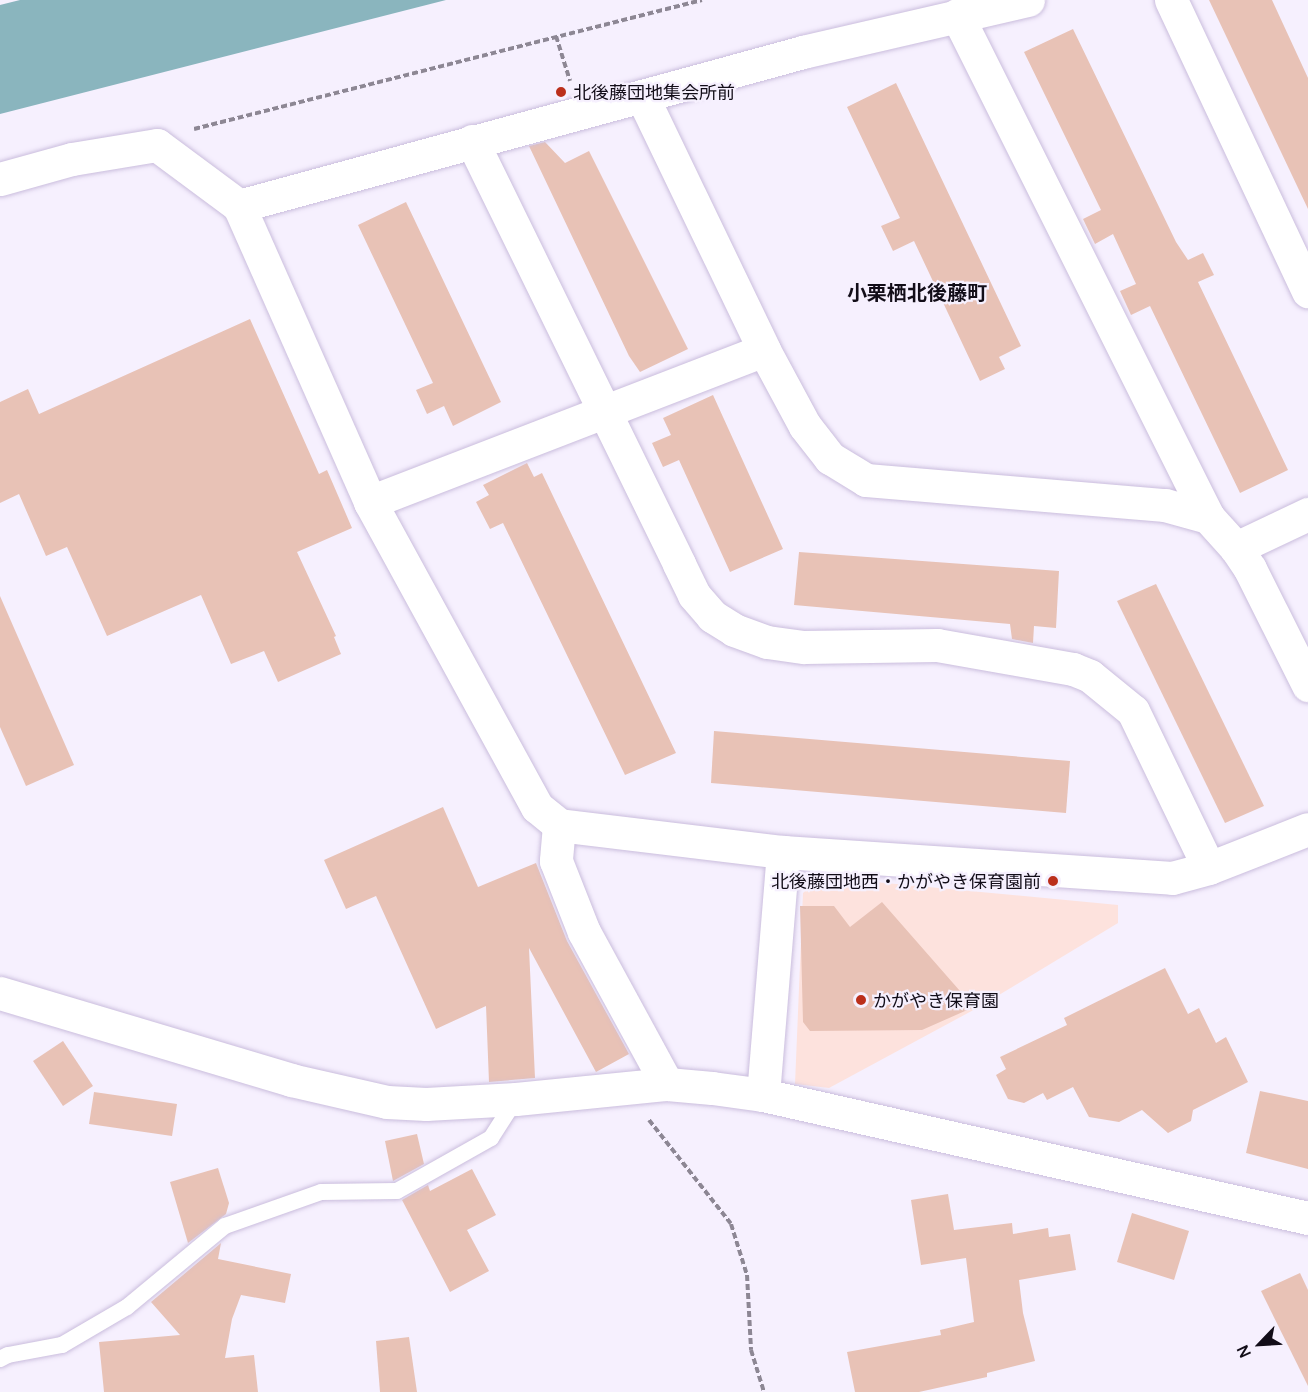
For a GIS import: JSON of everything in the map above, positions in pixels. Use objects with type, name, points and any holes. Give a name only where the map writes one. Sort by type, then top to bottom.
[{"type":"street","points":[[239,206],[803,52],[1028,0]]},
{"type":"street","points":[[1171,0],[1308,291]]},
{"type":"street","points":[[957,15],[1208,517],[1236,548],[1250,569],[1308,685]]},
{"type":"street","points":[[642,96],[764,350],[805,426],[830,458],[866,480],[1165,505],[1208,517]]},
{"type":"street","points":[[472,141],[694,595],[712,616],[734,630],[766,642],[804,647],[937,645],[1073,669],[1090,676],[1133,711],[1209,868]]},
{"type":"street","points":[[0,178],[72,159],[157,145],[239,206],[370,502],[537,807],[559,825],[783,852],[1172,878],[1209,868],[1308,829]]},
{"type":"street","points":[[370,502],[604,409],[764,350]]},
{"type":"street","points":[[1236,548],[1308,514]]},
{"type":"street","points":[[559,825],[556,861],[584,932],[667,1084]]},
{"type":"street","points":[[763,1095],[783,852]]},
{"type":"street","points":[[0,993],[291,1080],[387,1102],[426,1104],[516,1099],[667,1084],[763,1095],[1308,1218]]},
{"type":"lane","points":[[0,1359],[8,1355],[63,1345],[127,1307],[225,1226],[321,1192],[397,1191],[491,1138],[516,1099]]},
{"type":"path","points":[[157,145],[189,130],[702,0]]},
{"type":"path","points":[[556,36],[580,112]]},
{"type":"path","points":[[631,1088],[642,1114],[658,1128],[730,1224],[747,1275],[752,1350],[764,1392]]},
{"type":"shaded area","points":[[822,877],[1118,905],[1118,923],[979,1007],[829,1088],[795,1084],[803,893]]},
{"type":"water","points":[[20,0],[446,0],[0,114],[0,5]]},
{"type":"building","points":[[1209,0],[1272,0],[1308,78],[1308,209]]},
{"type":"building","points":[[1073,29],[1176,242],[1188,260],[1203,253],[1214,275],[1198,282],[1288,470],[1240,493],[1150,306],[1131,315],[1120,291],[1136,284],[1113,234],[1095,244],[1083,219],[1101,210],[1024,52]]},
{"type":"building","points":[[896,83],[1021,346],[999,357],[1005,369],[980,381],[914,241],[893,251],[881,226],[900,218],[847,107]]},
{"type":"building","points":[[545,142],[565,163],[589,151],[688,349],[640,372],[629,356],[529,146]]},
{"type":"building","points":[[406,202],[501,402],[453,426],[444,406],[427,414],[416,390],[433,383],[358,225]]},
{"type":"building","points":[[250,319],[319,474],[327,470],[352,528],[297,552],[336,636],[334,637],[341,654],[278,682],[264,651],[231,664],[201,595],[107,636],[67,547],[46,556],[19,494],[0,503],[0,402],[28,389],[39,414]]},
{"type":"building","points":[[713,395],[783,549],[730,572],[679,460],[663,467],[652,443],[671,435],[663,418]]},
{"type":"building","points":[[527,463],[534,477],[542,473],[676,753],[625,775],[503,523],[490,529],[476,502],[489,495],[483,485]]},
{"type":"building","points":[[799,552],[1059,571],[1056,628],[1034,626],[1033,643],[1012,639],[1010,624],[794,605]]},
{"type":"building","points":[[1156,584],[1264,806],[1225,823],[1117,601]]},
{"type":"building","points":[[0,596],[74,765],[26,786],[0,727]]},
{"type":"building","points":[[714,731],[1070,761],[1066,813],[711,783]]},
{"type":"building","points":[[443,807],[478,887],[536,863],[567,941],[629,1054],[596,1072],[529,948],[535,1078],[489,1082],[486,1006],[436,1029],[376,896],[346,909],[324,860]]},
{"type":"building","points":[[882,902],[974,1007],[922,1030],[810,1031],[803,1022],[800,906],[834,906],[850,927]]},
{"type":"building","points":[[1165,968],[1188,1014],[1199,1008],[1216,1043],[1226,1037],[1248,1082],[1193,1110],[1191,1121],[1168,1133],[1142,1110],[1119,1122],[1089,1117],[1073,1087],[1047,1100],[1043,1093],[1024,1103],[1008,1099],[996,1075],[1006,1069],[1000,1057],[1067,1025],[1064,1018]]},
{"type":"building","points":[[63,1041],[93,1086],[63,1106],[33,1061]]},
{"type":"building","points":[[1260,1091],[1308,1101],[1308,1169],[1246,1153]]},
{"type":"building","points":[[94,1092],[177,1104],[172,1136],[89,1124]]},
{"type":"building","points":[[417,1134],[424,1164],[393,1181],[385,1141]]},
{"type":"building","points":[[218,1168],[229,1203],[226,1214],[188,1243],[170,1182]]},
{"type":"building","points":[[472,1169],[496,1215],[467,1230],[489,1271],[450,1292],[402,1200],[428,1185],[430,1191]]},
{"type":"building","points":[[948,1194],[954,1230],[1012,1223],[1013,1234],[1048,1228],[1049,1237],[1070,1234],[1076,1270],[1019,1280],[1023,1313],[1035,1361],[987,1373],[987,1377],[919,1392],[855,1392],[847,1352],[941,1335],[940,1330],[974,1322],[966,1258],[921,1265],[911,1200]]},
{"type":"building","points":[[1132,1213],[1189,1231],[1174,1280],[1117,1262]]},
{"type":"building","points":[[221,1243],[218,1259],[291,1274],[285,1303],[241,1295],[232,1319],[225,1358],[254,1355],[258,1392],[104,1392],[99,1342],[180,1335],[151,1302]]},
{"type":"building","points":[[1300,1273],[1308,1290],[1308,1386],[1261,1291]]},
{"type":"building","points":[[409,1337],[417,1392],[380,1392],[376,1341]]},
{"type":"place","name":"北後藤団地集会所前","points":[[561,92]]},
{"type":"place","name":"北後藤団地西・かがやき保育園前","points":[[1053,881]]},
{"type":"place","name":"かがやき保育園","points":[[861,1000]]},
{"type":"district","name":"小栗栖北後藤町","points":[[917,292]]}]
